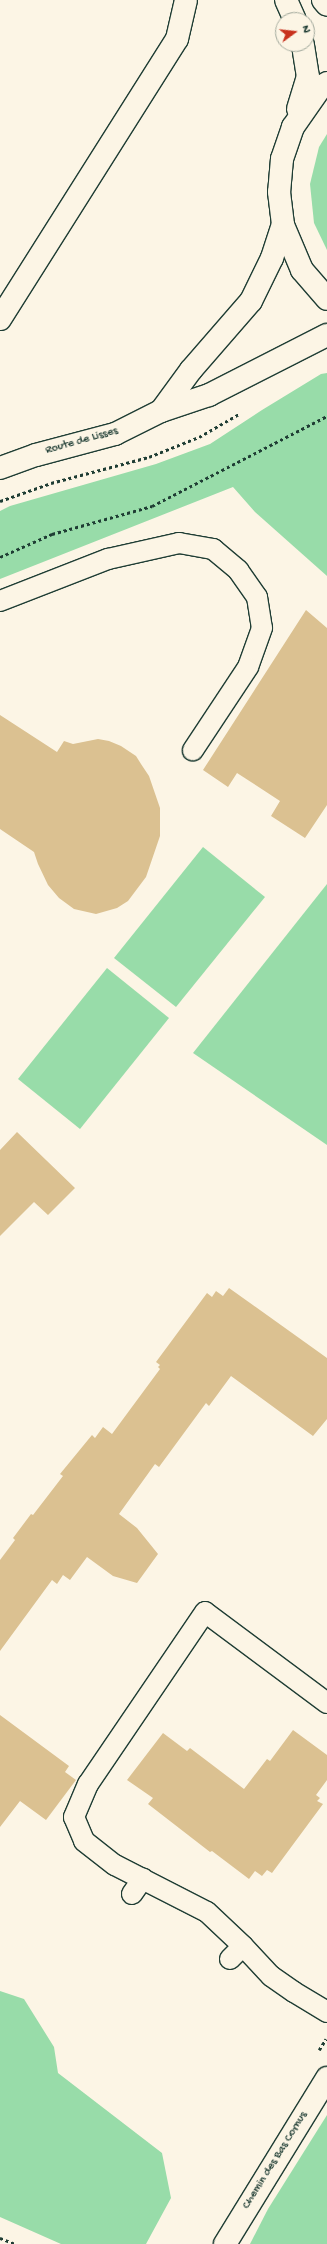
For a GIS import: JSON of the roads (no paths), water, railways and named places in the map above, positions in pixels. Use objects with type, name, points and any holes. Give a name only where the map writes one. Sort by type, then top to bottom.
[{"type":"street","points":[[0,319],[177,39],[186,0]]},
{"type":"street","points":[[286,0],[291,12]]},
{"type":"street","points":[[323,0],[327,5]]},
{"type":"street","points":[[305,52],[308,77],[282,159],[279,192],[283,226],[302,270],[327,299]]},
{"type":"street","points":[[293,127],[321,87],[327,83]]},
{"type":"street","points":[[161,411],[191,370],[251,301],[272,258],[283,226]]},
{"type":"street","name":"Route de Lisses","points":[[0,468],[36,455],[115,434],[161,411],[209,395],[327,335]]},
{"type":"street","name":"Chemin des Bas Cornus","points":[[225,2244],[327,2078]]},
{"type":"lane","points":[[0,601],[108,560],[179,543],[213,549],[238,570],[257,597],[262,628],[248,667],[193,750]]},
{"type":"lane","points":[[327,1703],[205,1612],[88,1784],[74,1817],[84,1841],[115,1865],[137,1886],[207,1912],[237,1952],[294,1992],[327,2012]]}]
